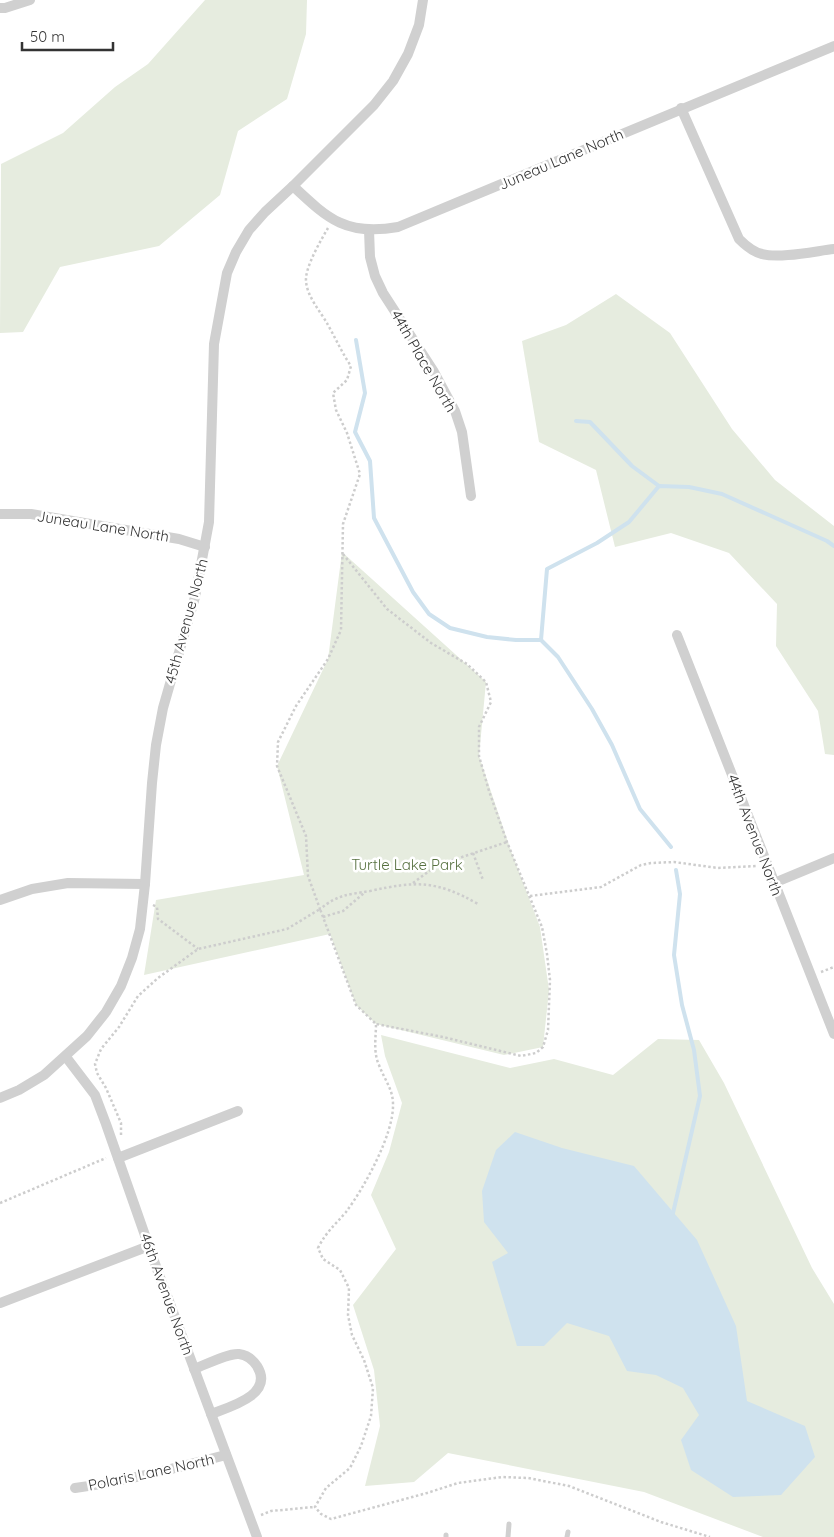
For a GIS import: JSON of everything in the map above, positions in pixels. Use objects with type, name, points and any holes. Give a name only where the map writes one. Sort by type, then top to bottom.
[{"type":"street","points":[[0,8],[6,8],[30,0]]},
{"type":"street","points":[[293,186],[374,105],[393,81],[408,54],[419,25],[423,0]]},
{"type":"street","name":"Juneau Lane North","points":[[293,186],[315,207],[333,220],[351,228],[369,230],[398,227],[414,222],[681,108],[834,46]]},
{"type":"street","points":[[681,108],[739,239],[750,249],[763,255],[834,249]]},
{"type":"street","name":"45th Avenue North","points":[[0,1098],[19,1090],[44,1075],[87,1036],[121,986],[132,958],[145,884],[152,783],[158,736],[165,700],[195,597],[210,522],[214,344],[228,273],[236,252],[248,230],[293,186]]},
{"type":"street","name":"44th Place North","points":[[369,230],[370,257],[375,276],[383,293],[434,372],[455,411],[462,432],[471,496]]},
{"type":"street","name":"Juneau Lane North","points":[[0,514],[31,514],[179,539],[205,547]]},
{"type":"street","name":"44th Avenue North","points":[[677,635],[722,747],[766,866],[834,1034]]},
{"type":"street","points":[[774,883],[834,858]]},
{"type":"street","points":[[0,900],[32,889],[68,883],[145,884]]},
{"type":"street","name":"46th Avenue North","points":[[66,1057],[95,1095],[257,1537]]},
{"type":"street","points":[[117,1153],[238,1112]]},
{"type":"street","points":[[0,1303],[149,1246]]},
{"type":"street","points":[[194,1369],[237,1354],[246,1356],[254,1361],[259,1370],[258,1388],[252,1396],[211,1414]]},
{"type":"street","name":"Polaris Lane North","points":[[76,1488],[158,1473],[226,1455]]},
{"type":"lane","points":[[508,1524],[508,1537]]},
{"type":"path","points":[[333,220],[310,264],[306,280],[310,294],[350,366],[347,380],[333,393],[336,410],[347,432],[360,474],[343,524],[342,552],[341,630],[328,659],[296,706],[278,742],[277,766],[306,836],[308,876],[356,1005],[376,1024],[444,1037],[521,1056],[536,1053],[542,1048],[548,1030],[550,980],[548,954],[542,927],[507,842],[478,756],[479,728],[491,702],[486,682],[467,664],[431,643],[387,609],[342,552]]},
{"type":"path","points":[[412,884],[432,869],[507,842]]},
{"type":"path","points":[[473,853],[483,880]]},
{"type":"path","points":[[530,896],[602,887],[641,865],[651,862],[674,862],[718,868],[766,866]]},
{"type":"path","points":[[0,1203],[117,1153],[122,1132],[121,1123],[106,1088],[97,1074],[96,1064],[101,1049],[119,1027],[138,996],[158,978],[198,949],[287,929],[334,898],[399,885],[422,883],[445,888],[461,894],[478,904]]},
{"type":"path","points":[[323,917],[343,911],[365,892]]},
{"type":"path","points":[[143,899],[157,907],[158,919],[198,949]]},
{"type":"path","points":[[315,1507],[326,1488],[350,1468],[361,1446],[371,1416],[373,1388],[364,1360],[352,1335],[348,1315],[349,1288],[340,1270],[323,1259],[318,1248],[325,1234],[346,1212],[373,1169],[388,1132],[393,1105],[390,1087],[378,1065],[375,1050],[376,1024]]},
{"type":"path","points":[[315,1507],[321,1514],[331,1519],[458,1483],[502,1477],[528,1478],[570,1486],[661,1522],[710,1537]]},
{"type":"path","points":[[250,1519],[271,1511],[315,1507]]},
{"type":"green space","points":[[205,0],[307,0],[306,34],[287,99],[238,131],[220,195],[159,246],[60,267],[23,332],[0,333],[1,164],[63,133],[115,87],[148,64]]},
{"type":"green space","points":[[616,294],[670,333],[732,429],[775,480],[834,526],[834,755],[825,754],[818,711],[776,646],[777,604],[729,553],[671,533],[615,547],[596,470],[539,442],[522,341],[566,325]]},
{"type":"green space","name":"Turtle Lake Park","points":[[342,552],[486,682],[479,756],[511,851],[540,927],[549,990],[543,1047],[504,1055],[376,1024],[356,1005],[330,934],[144,975],[156,900],[304,875],[277,766],[328,659]]},
{"type":"green space","points":[[381,1035],[510,1068],[554,1059],[613,1075],[658,1039],[699,1040],[724,1083],[812,1268],[834,1304],[834,1537],[763,1537],[644,1492],[448,1453],[414,1482],[365,1486],[380,1426],[374,1370],[353,1305],[396,1249],[371,1195],[389,1152],[402,1103],[385,1056]]},
{"type":"water","points":[[515,1132],[562,1148],[634,1166],[697,1240],[736,1326],[747,1401],[805,1426],[815,1457],[781,1495],[733,1497],[691,1470],[681,1440],[699,1415],[683,1388],[656,1375],[627,1371],[609,1336],[567,1323],[544,1346],[517,1346],[492,1262],[508,1253],[484,1222],[482,1191],[496,1150]]},
{"type":"waterway","points":[[356,340],[365,393],[355,432],[370,461],[374,518],[413,592],[429,614],[450,628],[487,637],[541,640],[558,657],[592,709],[612,745],[640,809],[671,847]]},
{"type":"waterway","points":[[576,421],[590,422],[632,466],[659,486]]},
{"type":"waterway","points":[[541,640],[547,569],[597,543],[629,522],[659,486],[689,487],[722,494],[827,541],[834,546]]},
{"type":"waterway","points":[[673,1213],[700,1096],[694,1050],[682,1005],[674,955],[680,894],[676,870]]}]
